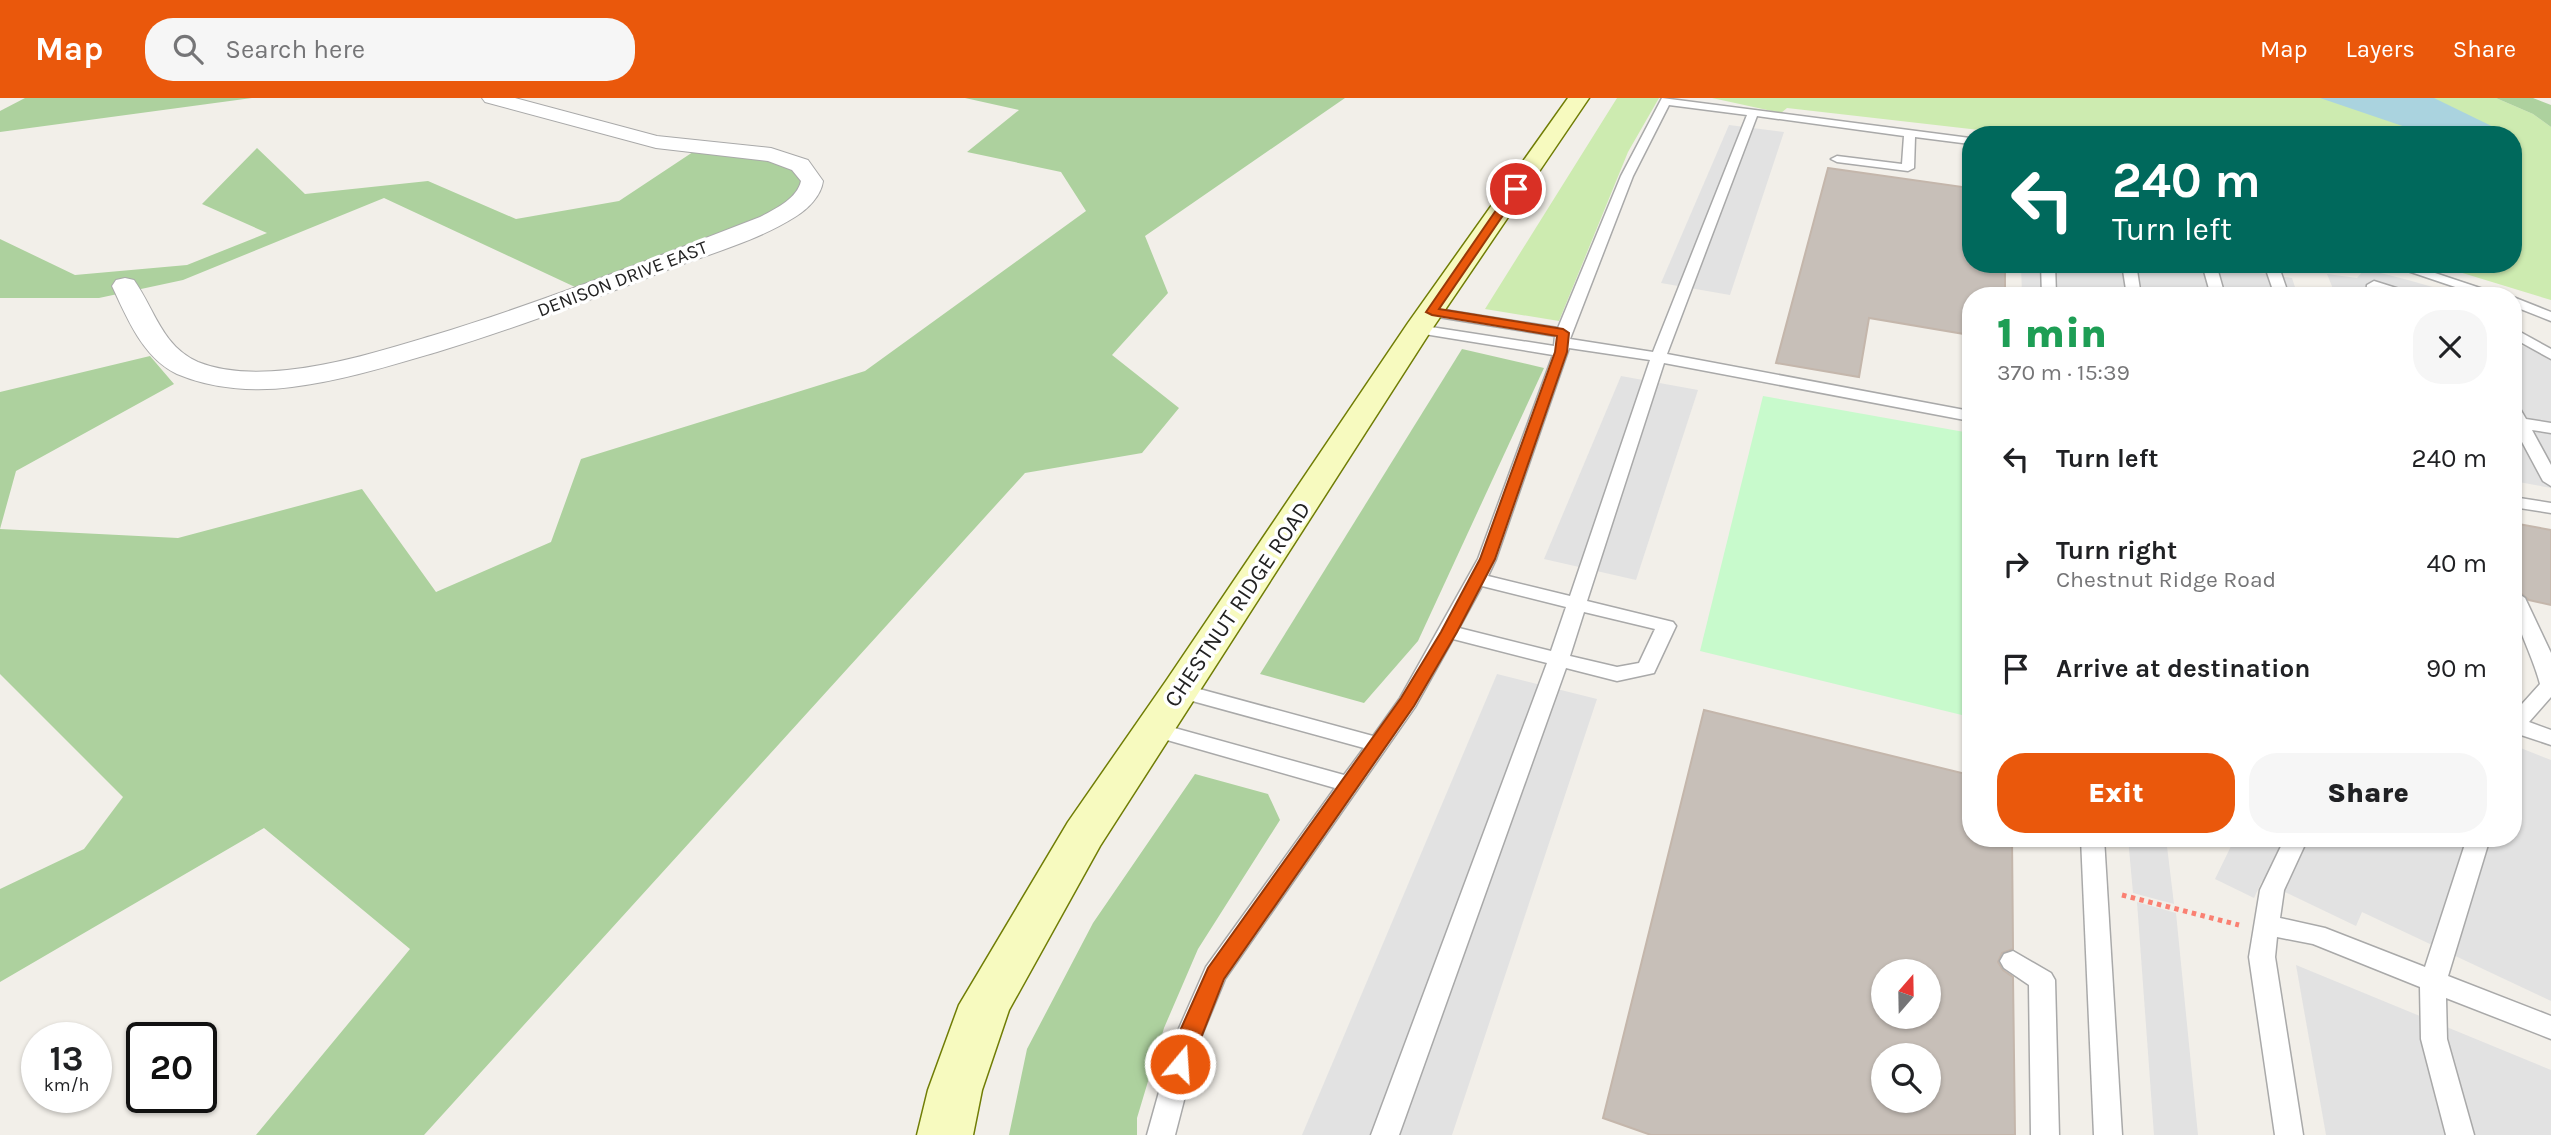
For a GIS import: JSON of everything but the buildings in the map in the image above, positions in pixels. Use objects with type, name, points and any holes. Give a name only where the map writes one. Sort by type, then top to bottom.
[{"type":"street","name":"DENISON DRIVE EAST","points":[[125,286],[162,349],[174,360],[192,369],[220,376],[286,380],[379,361],[524,316],[768,222],[789,211],[810,191],[812,181],[808,173],[787,159],[752,152],[656,142],[532,111],[492,98]]},
{"type":"street","name":"CHESTNUT RIDGE ROAD","points":[[945,1135],[955,1090],[985,1005],[1084,834],[1425,321],[1579,98]]},
{"type":"lane","points":[[1161,1135],[1186,1042],[1215,974],[1375,744],[1408,702],[1487,559],[1561,342],[1627,176],[1666,99],[1962,140]]},
{"type":"lane","points":[[1385,1135],[1559,658],[1658,357],[1753,113]]},
{"type":"lane","points":[[1837,159],[1908,168],[1910,133]]},
{"type":"lane","points":[[2422,273],[2468,287]]},
{"type":"lane","points":[[2522,305],[2551,317]]},
{"type":"lane","points":[[1425,321],[1658,357],[1962,414]]},
{"type":"lane","points":[[1425,321],[1561,342]]},
{"type":"lane","points":[[2522,330],[2551,325]]},
{"type":"lane","points":[[2522,337],[2551,355]]},
{"type":"lane","points":[[2522,418],[2551,428]]},
{"type":"lane","points":[[2522,426],[2551,481]]},
{"type":"lane","points":[[2522,503],[2551,508]]},
{"type":"lane","points":[[1449,632],[1617,674],[1647,668],[1666,626],[1477,579]]},
{"type":"lane","points":[[2522,611],[2543,657],[2550,685],[2522,717]]},
{"type":"lane","points":[[1181,691],[1375,744]]},
{"type":"lane","points":[[1153,729],[1348,784]]},
{"type":"lane","points":[[2522,729],[2551,738]]},
{"type":"lane","points":[[2092,847],[2108,1135]]},
{"type":"lane","points":[[2289,1135],[2262,957],[2272,890],[2293,847]]},
{"type":"lane","points":[[2460,1135],[2434,1039],[2433,982],[2476,847]]},
{"type":"lane","points":[[2265,925],[2316,935],[2551,1028]]},
{"type":"lane","points":[[2013,961],[2042,980],[2045,1135]]},
{"type":"green space","points":[[25,98],[252,98],[0,132],[0,111]]},
{"type":"green space","points":[[965,98],[1345,98],[1145,236],[1168,293],[1112,355],[1179,408],[1142,453],[1025,473],[424,1135],[256,1135],[410,949],[264,828],[0,982],[0,889],[84,849],[123,797],[0,674],[0,529],[178,538],[362,489],[436,592],[551,542],[581,459],[865,371],[1086,211],[1061,172],[967,152],[1019,110]]},
{"type":"green space","points":[[1617,98],[1659,98],[1628,152],[1559,321],[1485,309]]},
{"type":"green space","points":[[1712,98],[2496,98],[2533,114],[2551,127],[2551,300],[2522,291],[2522,287],[2508,287],[2462,273],[2522,273],[2522,126],[1962,128],[1787,108],[1781,113]]},
{"type":"green space","points":[[2496,98],[2533,98],[2551,105],[2551,127],[2533,114]]},
{"type":"green space","points":[[257,148],[305,194],[428,181],[516,219],[619,201],[699,148],[796,166],[806,202],[590,294],[384,198],[183,280],[99,298],[0,298],[0,239],[75,275],[187,265],[267,233],[202,204]]},
{"type":"green space","points":[[1462,349],[1544,368],[1418,641],[1364,703],[1260,674]]},
{"type":"green space","points":[[150,356],[174,384],[16,471],[0,529],[0,392]]},
{"type":"green space","points":[[1763,396],[1962,432],[1962,715],[1700,651]]},
{"type":"green space","points":[[1195,774],[1268,794],[1280,820],[1198,949],[1164,1028],[1137,1118],[1137,1135],[1009,1135],[1027,1049],[1093,923]]},
{"type":"shaded area","points":[[1729,125],[1784,132],[1730,295],[1661,283]]},
{"type":"shaded area","points":[[2021,273],[2260,273],[2292,278],[2295,287],[2022,287]]},
{"type":"shaded area","points":[[2361,273],[2381,273],[2432,287],[2332,287],[2327,274],[2357,278]]},
{"type":"shaded area","points":[[2522,346],[2551,347],[2551,488],[2522,483]]},
{"type":"shaded area","points":[[1621,376],[1698,390],[1636,580],[1544,559]]},
{"type":"shaded area","points":[[1497,674],[1597,699],[1452,1135],[1302,1135]]},
{"type":"shaded area","points":[[2522,749],[2551,760],[2551,1001],[2362,912],[2356,926],[2262,881],[2254,898],[2215,879],[2231,847],[2522,847]]},
{"type":"shaded area","points":[[2129,847],[2167,847],[2174,904],[2133,893]]},
{"type":"shaded area","points":[[2137,902],[2176,913],[2198,1135],[2154,1135]]},
{"type":"shaded area","points":[[2296,965],[2551,1070],[2551,1135],[2326,1135]]},
{"type":"water","points":[[2320,98],[2434,98],[2492,126],[2402,126]]},
{"type":"route","points":[[1180,1064],[1186,1042],[1215,974],[1375,744],[1408,702],[1487,559],[1561,352],[1563,333],[1432,312],[1516,189]]}]
